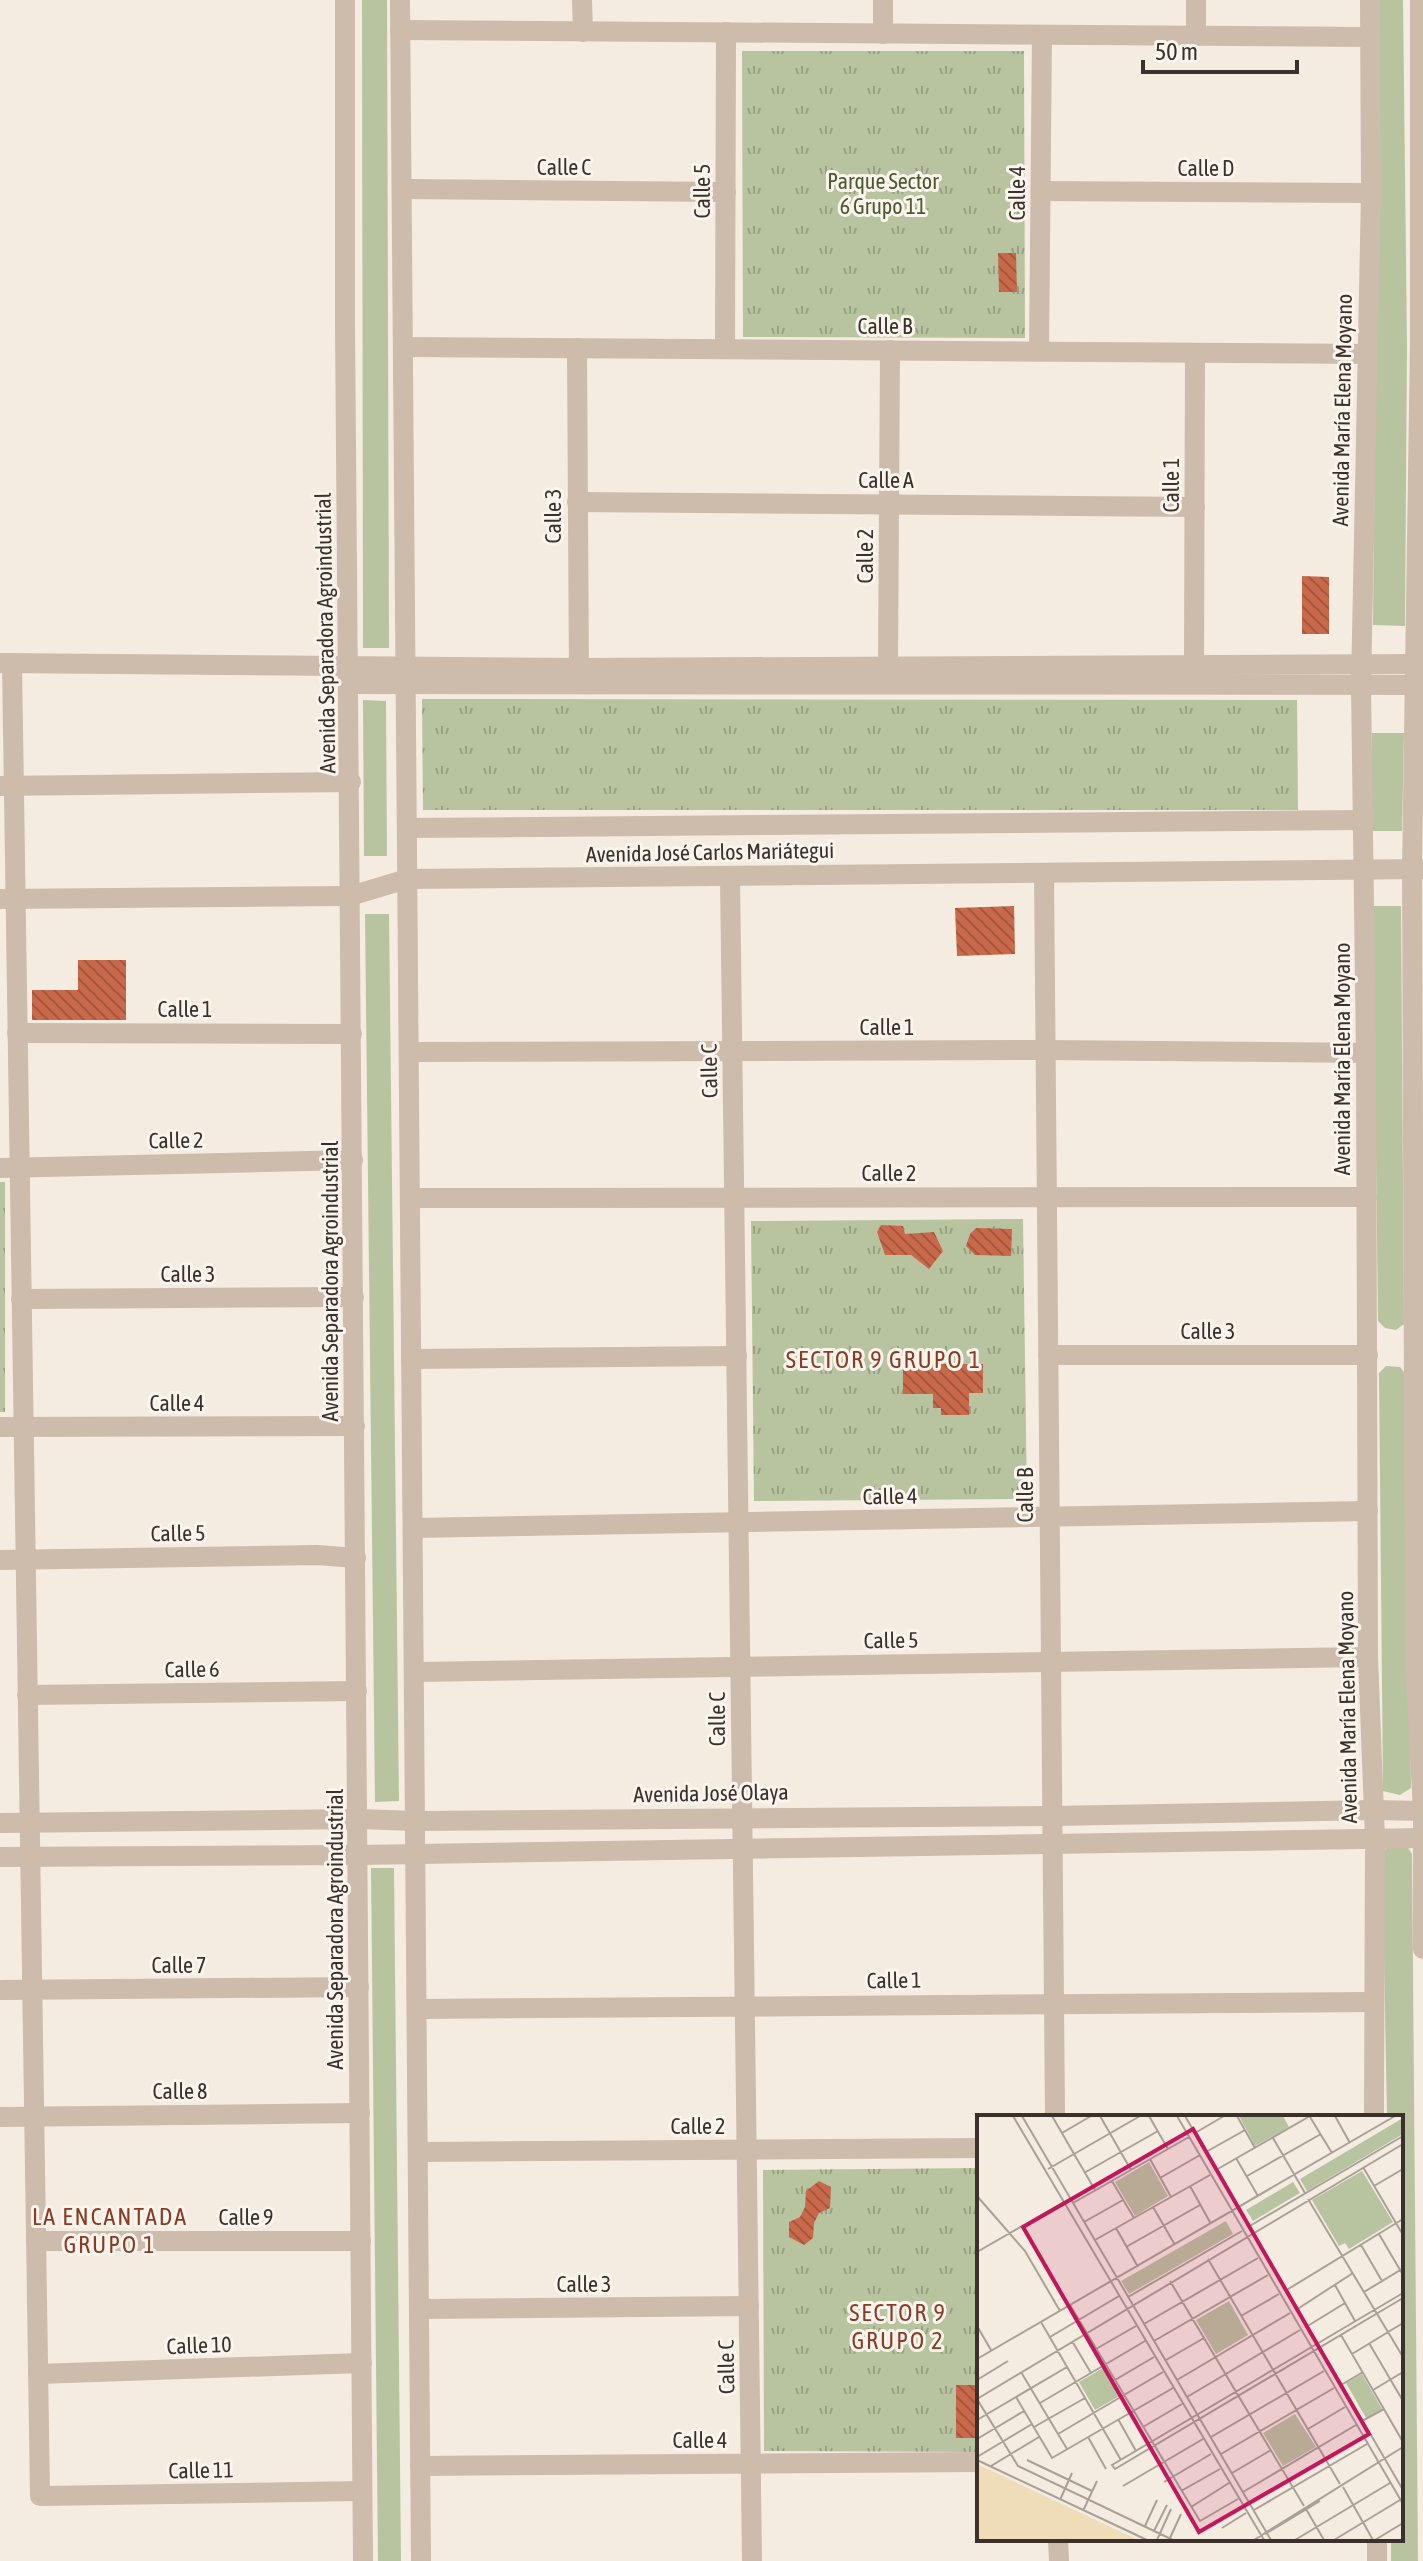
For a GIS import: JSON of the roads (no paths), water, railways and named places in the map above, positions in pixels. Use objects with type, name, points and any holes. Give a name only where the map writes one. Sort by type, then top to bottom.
[{"type":"street","name":"Avenida Separadora Agroindustrial","points":[[345,0],[363,2561]]},
{"type":"street","points":[[400,0],[421,2561]]},
{"type":"street","points":[[582,0],[583,32]]},
{"type":"street","points":[[883,0],[883,34]]},
{"type":"street","points":[[1196,0],[1196,36]]},
{"type":"street","name":"Avenida María Elena Moyano","points":[[1370,0],[1371,193],[1361,685],[1365,870],[1368,1657],[1375,1839],[1374,2115]]},
{"type":"street","points":[[1420,0],[1422,343],[1418,1354],[1423,1949]]},
{"type":"street","points":[[400,30],[1370,37]]},
{"type":"street","name":"Calle 5","points":[[725,349],[726,32]]},
{"type":"street","name":"Calle 4","points":[[1039,351],[1042,35]]},
{"type":"street","name":"Calle C","points":[[402,189],[726,192]]},
{"type":"street","name":"Calle D","points":[[1041,191],[1371,193]]},
{"type":"street","name":"Calle B","points":[[403,347],[1367,354]]},
{"type":"street","name":"Calle 3","points":[[577,348],[579,676]]},
{"type":"street","name":"Calle 2","points":[[888,666],[890,350]]},
{"type":"street","name":"Calle 1","points":[[1194,665],[1195,353]]},
{"type":"street","name":"Calle A","points":[[577,502],[1195,507]]},
{"type":"street","points":[[38,2374],[21,1299],[10,1167],[17,1033],[8,898],[6,663],[406,675],[1419,685]]},
{"type":"street","points":[[579,676],[888,666],[1419,664]]},
{"type":"street","points":[[7,786],[351,782]]},
{"type":"street","name":"Avenida José Carlos Mariátegui","points":[[407,828],[1364,820]]},
{"type":"street","name":"Avenida José Carlos Mariátegui","points":[[8,898],[350,896],[407,879],[1418,870]]},
{"type":"street","name":"Calle B","points":[[1044,873],[1055,2115]]},
{"type":"street","name":"Calle C","points":[[730,876],[752,2561]]},
{"type":"street","name":"Calle 1","points":[[17,1033],[352,1034]]},
{"type":"street","name":"Calle 1","points":[[409,1052],[1045,1050],[1366,1053]]},
{"type":"street","name":"Calle 2","points":[[10,1167],[353,1160]]},
{"type":"street","name":"Calle 2","points":[[410,1198],[1367,1197]]},
{"type":"street","name":"Calle 3","points":[[21,1299],[354,1297]]},
{"type":"street","name":"Calle 3","points":[[1048,1355],[1368,1355]]},
{"type":"street","points":[[411,1359],[737,1356]]},
{"type":"street","name":"Calle 4","points":[[0,1427],[355,1426]]},
{"type":"street","name":"Calle 4","points":[[413,1528],[1368,1511]]},
{"type":"street","name":"Calle 5","points":[[0,1560],[317,1555],[356,1558]]},
{"type":"street","name":"Calle 5","points":[[414,1672],[1368,1657]]},
{"type":"street","name":"Calle 6","points":[[27,1695],[357,1691]]},
{"type":"street","name":"Avenida José Olaya","points":[[0,1823],[1423,1811]]},
{"type":"street","points":[[0,1857],[358,1855],[1422,1838]]},
{"type":"street","name":"Calle 7","points":[[0,1990],[359,1987]]},
{"type":"street","name":"Calle 1","points":[[417,2009],[1372,2002]]},
{"type":"street","name":"Calle 8","points":[[0,2117],[360,2113]]},
{"type":"street","name":"Calle 2","points":[[418,2152],[977,2148]]},
{"type":"street","name":"Calle 9","points":[[36,2241],[361,2241]]},
{"type":"street","name":"Calle 3","points":[[419,2309],[749,2306]]},
{"type":"street","name":"Calle 10","points":[[38,2374],[362,2363]]},
{"type":"street","name":"Calle 11","points":[[38,2374],[40,2496],[362,2491]]},
{"type":"street","name":"Calle 4","points":[[420,2466],[977,2462]]},
{"type":"street","points":[[1058,2541],[1059,2561]]},
{"type":"district","name":"SECTOR 9 GRUPO 1","points":[[884,1359]]},
{"type":"district","name":"LA ENCANTADA GRUPO 1","points":[[110,2230]]},
{"type":"district","name":"SECTOR 9 GRUPO 2","points":[[898,2326]]},
{"type":"park label","name":"Parque Sector 6 Grupo 11","points":[[883,194]]}]
